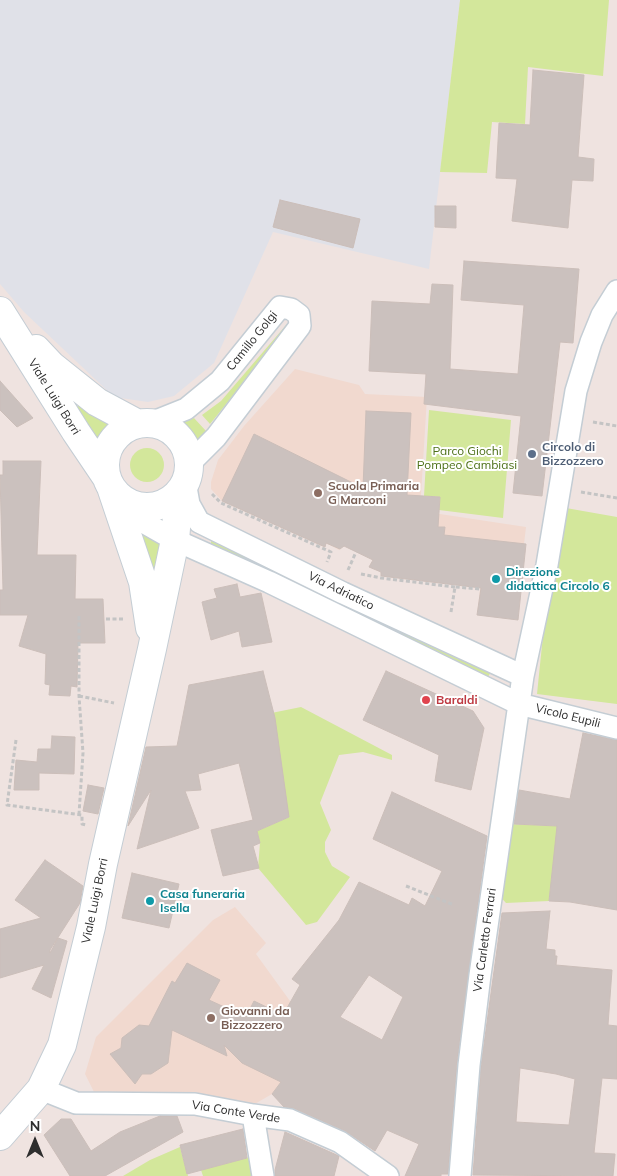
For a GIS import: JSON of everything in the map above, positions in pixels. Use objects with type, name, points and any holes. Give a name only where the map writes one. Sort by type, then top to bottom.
[{"type":"main road","name":"Viale Luigi Borri","points":[[1,313],[52,366],[97,402],[145,424]]},
{"type":"main road","name":"Viale Luigi Borri","points":[[1,313],[70,423],[116,489],[143,582],[152,649]]},
{"type":"main road","points":[[145,424],[165,427],[177,435],[185,447],[185,479],[165,503],[147,507],[116,489],[105,464],[114,438],[125,429],[145,424]]},
{"type":"main road","name":"Viale Luigi Borri","points":[[0,1136],[41,1088],[62,1045],[91,927],[103,864],[139,709],[175,540],[185,479]]},
{"type":"street","name":"Via Carletto Ferrari","points":[[460,1176],[469,1065],[480,975],[523,676],[546,566],[576,391],[591,342],[602,315],[617,291]]},
{"type":"street","name":"Camillo Golgi","points":[[145,424],[186,409],[220,381],[280,307],[291,309],[299,315],[300,326],[185,479]]},
{"type":"street","name":"Via Adriatico","points":[[185,479],[189,504],[199,522],[343,593],[523,676]]},
{"type":"street","name":"Via Adriatico","points":[[116,489],[145,523],[175,540],[269,582],[519,704]]},
{"type":"street","name":"Vicolo Eupili","points":[[519,704],[617,728]]},
{"type":"street","name":"Via Conte Verde","points":[[41,1088],[76,1103],[195,1104],[290,1120],[340,1142],[388,1176]]},
{"type":"street","points":[[253,1115],[263,1176]]},
{"type":"path","points":[[592,422],[617,426]]},
{"type":"path","points":[[574,491],[617,498]]},
{"type":"path","points":[[211,494],[221,503],[331,552],[325,567]]},
{"type":"path","points":[[350,566],[356,552]]},
{"type":"path","points":[[342,572],[347,571],[381,578],[480,588]]},
{"type":"path","points":[[451,612],[455,586]]},
{"type":"path","points":[[16,740],[7,804],[81,814],[83,753],[78,696],[79,616]]},
{"type":"path","points":[[78,696],[139,709]]},
{"type":"path","points":[[406,886],[454,905]]},
{"type":"shaded area","points":[[0,0],[460,0],[429,269],[273,232],[214,363],[174,396],[148,402],[114,397],[24,312],[0,284]]},
{"type":"shaded area","name":"Scuola Primaria G Marconi","points":[[295,369],[359,385],[365,394],[427,397],[420,511],[526,527],[518,620],[477,615],[481,581],[449,577],[448,584],[381,576],[381,572],[369,567],[373,560],[344,546],[339,550],[326,543],[324,547],[222,501],[211,489],[211,482],[218,460],[244,426]]},
{"type":"shaded area","name":"Giovanni da Bizzozzero","points":[[235,907],[266,943],[256,954],[290,1001],[325,1036],[297,1062],[272,1094],[253,1105],[163,1093],[97,1098],[85,1074],[96,1037],[213,920]]},
{"type":"green space","points":[[460,0],[609,0],[603,76],[528,67],[525,124],[492,122],[487,173],[440,172]]},
{"type":"green space","points":[[287,324],[289,327],[210,424],[202,415],[221,401]]},
{"type":"green space","points":[[79,404],[120,424],[110,433],[101,448],[78,411],[77,407]]},
{"type":"green space","name":"Parco Giochi Pompeo Cambiasi","points":[[429,410],[511,420],[503,518],[439,510],[440,497],[424,496]]},
{"type":"green space","points":[[194,418],[206,431],[193,445],[189,444],[176,426]]},
{"type":"green space","points":[[147,448],[159,453],[164,465],[159,477],[147,482],[135,477],[130,465],[135,453]]},
{"type":"green space","points":[[566,508],[617,517],[617,704],[537,694],[545,616]]},
{"type":"green space","points":[[134,526],[161,541],[155,578]]},
{"type":"green space","points":[[212,538],[331,595],[328,602],[210,547]]},
{"type":"green space","points":[[351,604],[492,670],[488,677],[348,610]]},
{"type":"green space","points":[[301,707],[392,755],[392,760],[363,752],[339,755],[320,803],[331,830],[325,842],[325,852],[332,866],[350,877],[317,922],[306,925],[258,868],[260,843],[257,831],[289,817],[227,722]]},
{"type":"green space","points":[[510,824],[559,826],[549,901],[506,903],[497,893]]},
{"type":"green space","points":[[180,1147],[188,1176],[123,1176],[150,1160]]},
{"type":"green space","points":[[250,1157],[254,1176],[203,1176],[201,1170]]},
{"type":"building","points":[[533,70],[584,75],[578,157],[594,159],[593,181],[572,180],[568,228],[512,221],[517,179],[496,178],[499,123],[530,125]]},
{"type":"building","points":[[280,200],[360,219],[353,248],[273,227]]},
{"type":"building","points":[[435,206],[456,206],[456,228],[435,227]]},
{"type":"building","points":[[464,261],[579,269],[573,343],[560,342],[542,496],[513,493],[521,416],[424,404],[426,374],[369,371],[372,301],[430,304],[432,284],[453,285],[450,369],[518,374],[524,305],[461,300]]},
{"type":"building","points":[[0,381],[33,418],[17,427],[0,410]]},
{"type":"building","name":"Scuola Primaria G Marconi","points":[[366,411],[411,413],[407,495],[440,497],[438,527],[445,527],[444,535],[526,544],[518,620],[477,615],[481,588],[381,576],[381,572],[369,567],[373,560],[344,546],[340,549],[326,543],[325,547],[222,501],[254,434],[363,488]]},
{"type":"building","points":[[3,461],[41,461],[37,555],[76,555],[75,599],[103,599],[105,643],[78,643],[77,687],[71,686],[70,696],[49,695],[50,685],[45,684],[46,654],[19,646],[28,615],[0,615],[0,590],[3,590],[0,475],[3,475]]},
{"type":"building","points":[[237,584],[240,597],[261,593],[272,642],[242,647],[239,631],[211,640],[202,602],[217,598],[214,589]]},
{"type":"building","points":[[263,671],[275,718],[289,817],[257,831],[260,843],[253,846],[259,868],[223,876],[211,830],[253,820],[239,763],[198,774],[201,790],[185,791],[199,828],[137,849],[151,790],[128,826],[146,747],[177,746],[189,685]]},
{"type":"building","points":[[386,671],[473,711],[484,728],[471,790],[435,781],[439,755],[363,720]]},
{"type":"building","points":[[583,733],[617,740],[617,910],[570,902],[549,901],[557,826],[514,824],[519,790],[570,799]]},
{"type":"building","points":[[52,736],[75,737],[74,774],[39,773],[39,790],[14,790],[16,760],[37,762],[38,749],[51,749]]},
{"type":"building","points":[[88,785],[104,788],[98,814],[83,811]]},
{"type":"building","points":[[392,792],[487,836],[457,1063],[448,1174],[441,1174],[441,1176],[405,1176],[419,1144],[387,1130],[375,1151],[345,1131],[295,1109],[284,1107],[272,1094],[281,1082],[242,1063],[224,1045],[227,1056],[172,1030],[168,1063],[151,1074],[142,1074],[135,1084],[110,1054],[121,1048],[122,1038],[139,1025],[149,1026],[172,981],[175,983],[187,963],[220,980],[209,1000],[246,1017],[254,1001],[283,1015],[300,985],[292,979],[339,920],[359,882],[409,905],[412,898],[425,906],[442,871],[373,839]],"holes":[[[369,975],[403,997],[382,1040],[340,1017]]]},
{"type":"building","points":[[45,860],[83,886],[80,903],[50,950],[50,953],[58,938],[67,941],[51,998],[32,989],[44,965],[0,978],[0,929],[41,918],[15,900]]},
{"type":"building","name":"Casa funeraria Isella","points":[[132,873],[179,884],[169,928],[122,918]]},
{"type":"building","points":[[550,911],[546,949],[555,950],[555,956],[557,956],[556,965],[612,970],[608,1025],[617,1026],[617,1079],[602,1078],[594,1153],[615,1154],[613,1176],[473,1175],[481,1066],[502,913]],"holes":[[[520,1068],[575,1079],[569,1125],[516,1122]]]},
{"type":"building","points":[[160,1116],[177,1116],[183,1132],[105,1176],[70,1176],[44,1135],[61,1119],[71,1119],[91,1151],[120,1132]]},
{"type":"building","points":[[243,1129],[247,1158],[187,1174],[180,1145]]},
{"type":"building","points":[[285,1132],[339,1156],[334,1176],[275,1176]]},
{"type":"place","name":"Circolo di Bizzozzero","points":[[532,454]]},
{"type":"place","name":"Scuola Primaria G Marconi","points":[[318,493]]},
{"type":"place","name":"Direzione didattica Circolo 6","points":[[496,579]]},
{"type":"place","name":"Baraldi","points":[[426,700]]},
{"type":"place","name":"Casa funeraria Isella","points":[[150,901]]},
{"type":"place","name":"Giovanni da Bizzozzero","points":[[211,1018]]}]
